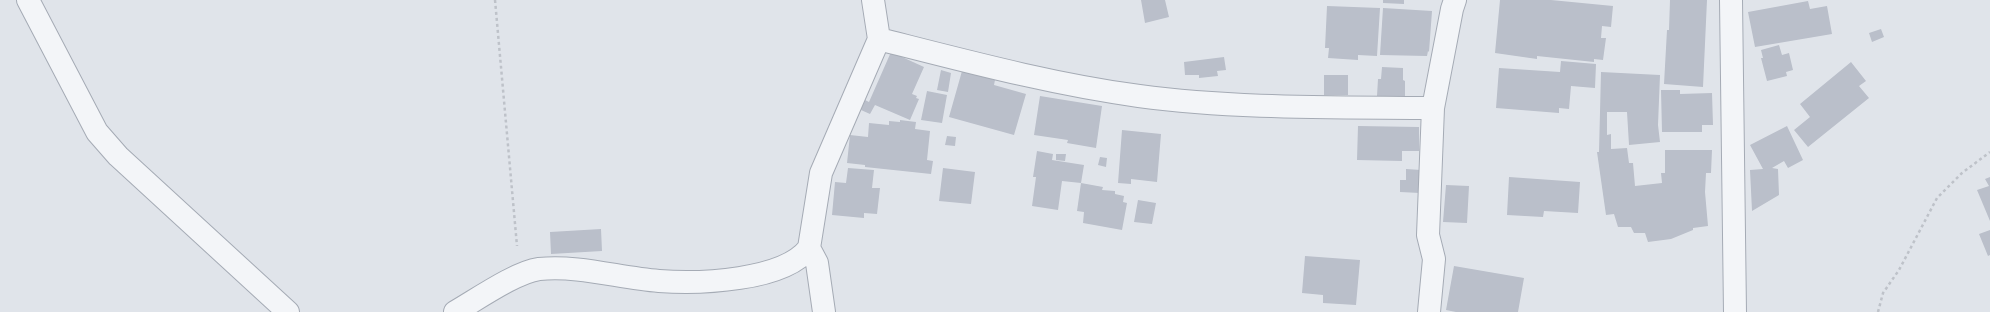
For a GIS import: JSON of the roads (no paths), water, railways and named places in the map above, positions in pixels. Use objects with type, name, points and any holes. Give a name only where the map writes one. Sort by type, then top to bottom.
[{"type":"street","points":[[28,0],[97,132],[118,156],[288,312]]},
{"type":"street","points":[[455,312],[518,276],[537,269],[592,270],[660,281],[727,280],[781,268],[802,257],[809,248],[821,173],[879,39],[873,0]]},
{"type":"street","points":[[1429,312],[1434,259],[1428,235],[1433,108],[1455,0]]},
{"type":"street","points":[[1731,0],[1735,312]]},
{"type":"street","points":[[879,39],[1049,82],[1140,96],[1281,106],[1433,108]]},
{"type":"street","points":[[809,248],[817,263],[824,312]]}]
